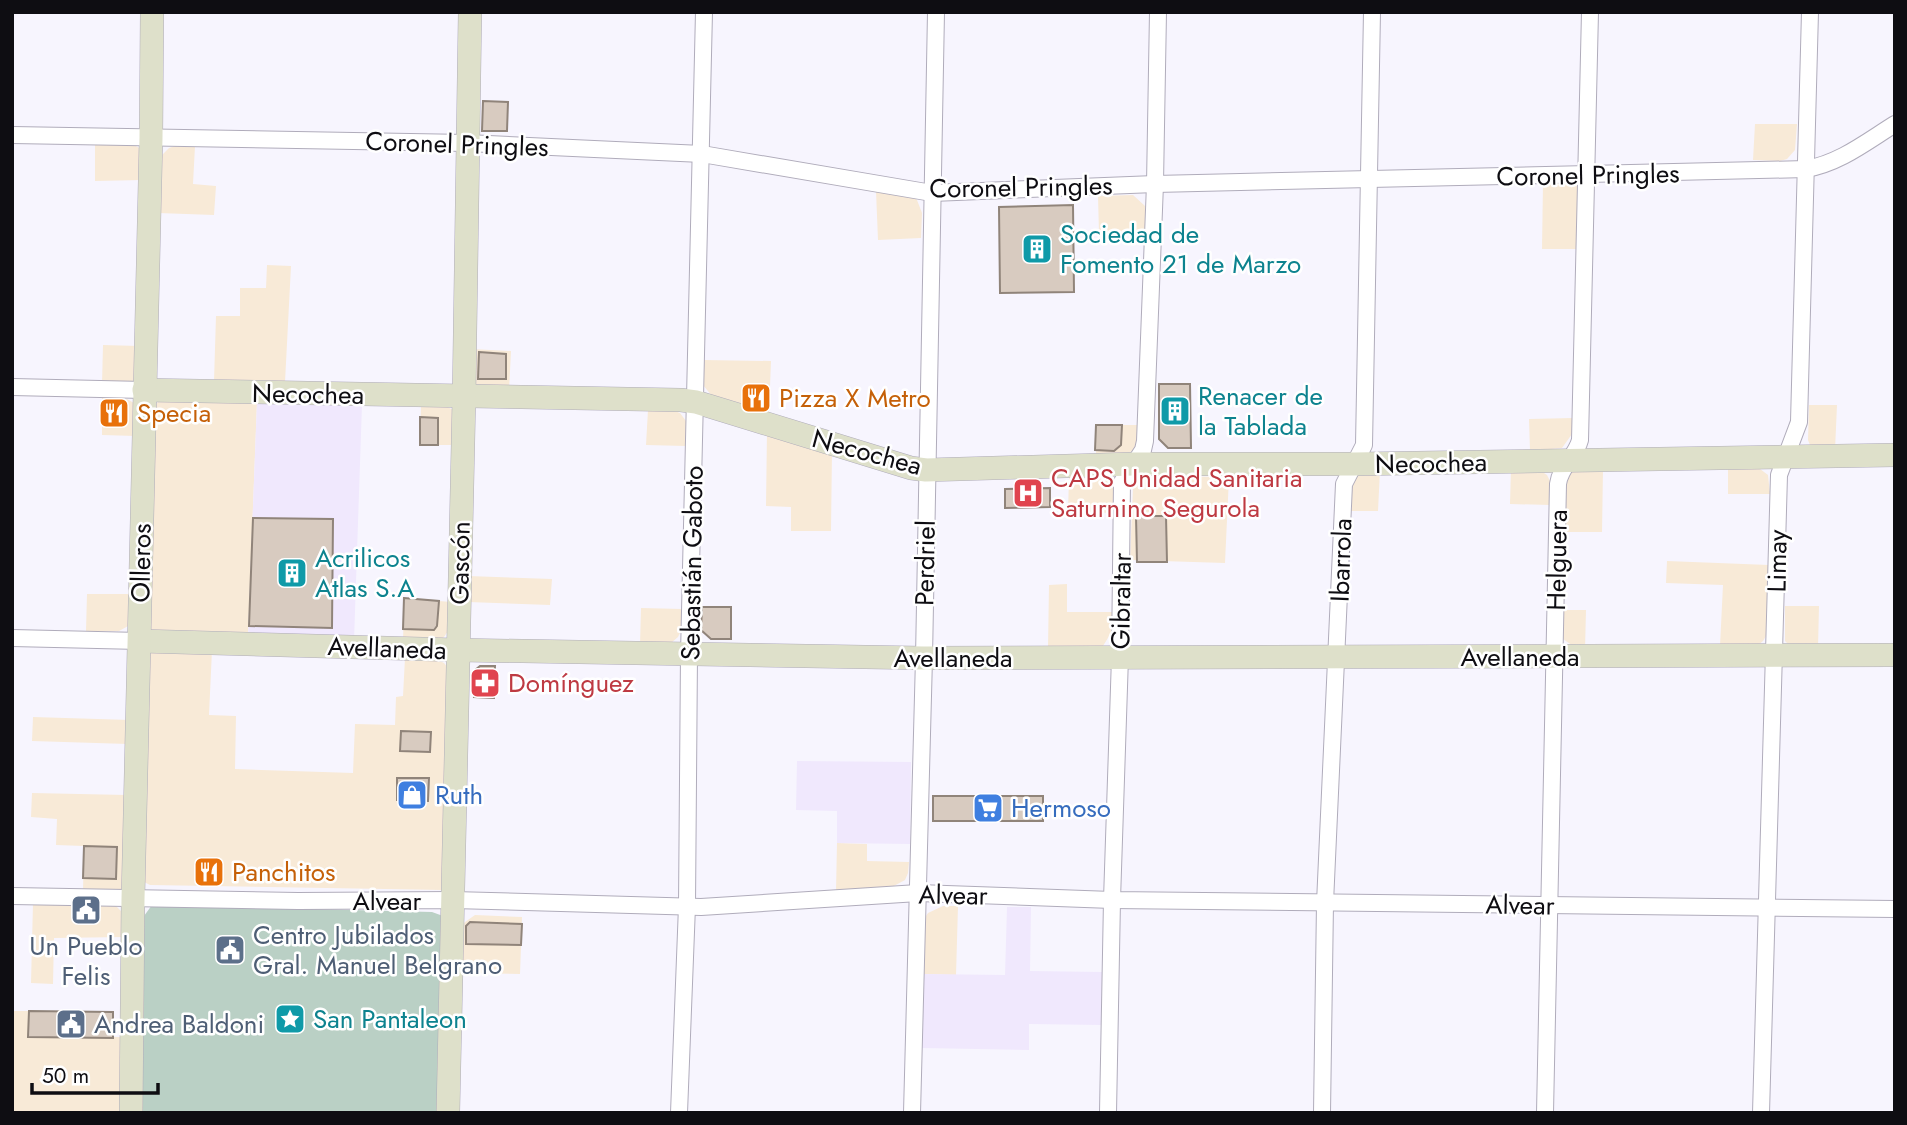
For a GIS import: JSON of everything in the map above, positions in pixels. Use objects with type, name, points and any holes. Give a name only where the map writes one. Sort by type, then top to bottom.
[{"type":"street","name":"Olleros","points":[[131,1113],[152,12]]},
{"type":"street","name":"Gascón","points":[[448,1113],[470,12]]},
{"type":"street","name":"Sebastián Gaboto","points":[[679,1113],[687,906],[704,12]]},
{"type":"street","name":"Perdriel","points":[[912,1113],[924,659],[936,12]]},
{"type":"street","name":"Gibraltar","points":[[1108,1113],[1122,482],[1143,450],[1145,441],[1155,184],[1158,12]]},
{"type":"street","name":"Ibarrola","points":[[1322,1113],[1325,903],[1344,484],[1364,445],[1372,12]]},
{"type":"street","name":"Helguera","points":[[1545,1113],[1558,484],[1559,477],[1578,448],[1580,440],[1590,12]]},
{"type":"street","name":"Limay","points":[[1761,1113],[1779,475],[1799,422],[1810,12]]},
{"type":"street","name":"Coronel Pringles","points":[[12,135],[467,143],[702,153],[932,193],[1155,184],[1806,169],[1823,166],[1843,157],[1895,124]]},
{"type":"street","name":"Necochea","points":[[12,387],[464,398],[681,400],[696,402],[911,468],[926,470],[1133,464],[1354,464],[1895,455]]},
{"type":"street","name":"Avellaneda","points":[[12,639],[924,659],[1556,658],[1895,654]]},
{"type":"street","name":"Alvear","points":[[12,896],[453,900],[687,906],[918,894],[1112,900],[1895,909]]},
{"type":"shaded area","points":[[1755,124],[1797,124],[1795,150],[1787,159],[1780,161],[1753,160]]},
{"type":"shaded area","points":[[95,144],[131,144],[138,147],[142,152],[142,180],[95,181]]},
{"type":"shaded area","points":[[175,146],[195,146],[193,184],[216,186],[214,215],[158,213],[159,158]]},
{"type":"shaded area","points":[[1543,183],[1575,183],[1579,186],[1580,249],[1542,249]]},
{"type":"shaded area","points":[[876,191],[914,197],[917,200],[922,213],[921,238],[878,240]]},
{"type":"shaded area","points":[[1133,195],[1145,206],[1146,233],[1099,233],[1098,196]]},
{"type":"shaded area","points":[[267,265],[291,266],[285,382],[214,381],[216,316],[240,316],[240,288],[266,288]]},
{"type":"shaded area","points":[[103,345],[139,346],[137,374],[133,381],[125,385],[102,384]]},
{"type":"shaded area","points":[[471,349],[511,351],[509,391],[472,386]]},
{"type":"shaded area","points":[[703,360],[771,361],[769,412],[720,402],[712,396],[703,385]]},
{"type":"shaded area","points":[[102,398],[127,399],[134,403],[136,436],[102,435]]},
{"type":"shaded area","points":[[159,401],[257,402],[248,637],[158,635],[148,629],[156,404]]},
{"type":"shaded area","points":[[257,402],[362,404],[354,641],[248,637]]},
{"type":"shaded area","points":[[421,405],[448,407],[453,410],[455,445],[420,445]]},
{"type":"shaded area","points":[[1809,405],[1837,405],[1835,450],[1814,448],[1810,445]]},
{"type":"shaded area","points":[[648,410],[680,413],[686,421],[686,446],[646,445]]},
{"type":"shaded area","points":[[1573,418],[1572,434],[1562,448],[1530,451],[1529,419]]},
{"type":"shaded area","points":[[1096,425],[1140,425],[1135,449],[1127,454],[1096,454]]},
{"type":"shaded area","points":[[767,431],[832,451],[831,531],[791,531],[791,507],[766,506]]},
{"type":"shaded area","points":[[1511,468],[1541,471],[1547,475],[1550,481],[1550,505],[1510,504]]},
{"type":"shaded area","points":[[1603,468],[1602,532],[1563,532],[1564,480],[1574,469]]},
{"type":"shaded area","points":[[1728,468],[1760,469],[1768,475],[1770,494],[1728,494]]},
{"type":"shaded area","points":[[1380,470],[1378,511],[1348,511],[1353,482],[1361,472]]},
{"type":"shaded area","points":[[1145,476],[1229,477],[1225,563],[1130,560],[1133,488],[1136,482]]},
{"type":"shaded area","points":[[1069,478],[1109,479],[1116,487],[1115,513],[1068,512]]},
{"type":"shaded area","points":[[1667,561],[1769,565],[1766,636],[1763,641],[1757,646],[1720,646],[1723,585],[1666,583]]},
{"type":"shaded area","points":[[468,576],[552,579],[550,605],[468,602]]},
{"type":"shaded area","points":[[1067,584],[1067,612],[1112,612],[1111,633],[1103,646],[1048,648],[1049,585]]},
{"type":"shaded area","points":[[87,594],[133,594],[130,625],[119,631],[86,631]]},
{"type":"shaded area","points":[[404,598],[451,602],[448,631],[444,637],[438,642],[403,643]]},
{"type":"shaded area","points":[[1785,606],[1819,606],[1818,648],[1789,645],[1785,641]]},
{"type":"shaded area","points":[[641,608],[682,609],[682,629],[678,637],[671,643],[640,645]]},
{"type":"shaded area","points":[[1562,610],[1586,610],[1585,650],[1579,650],[1563,639]]},
{"type":"shaded area","points":[[212,650],[209,715],[236,716],[235,769],[353,773],[355,724],[395,725],[396,697],[403,696],[405,658],[436,659],[444,663],[449,669],[443,890],[150,885],[142,881],[149,651]]},
{"type":"shaded area","points":[[33,717],[130,720],[128,744],[32,741]]},
{"type":"shaded area","points":[[797,761],[911,762],[910,844],[837,843],[837,811],[796,810]]},
{"type":"shaded area","points":[[32,793],[127,795],[126,884],[122,889],[83,891],[84,846],[56,845],[57,819],[31,817]]},
{"type":"shaded area","points":[[837,843],[867,844],[867,861],[909,862],[905,880],[890,888],[836,891]]},
{"type":"shaded area","points":[[33,903],[116,906],[126,916],[125,937],[54,938],[53,984],[31,983]]},
{"type":"shaded area","points":[[943,906],[958,906],[956,975],[923,974],[924,919],[928,913]]},
{"type":"shaded area","points":[[1007,907],[1031,907],[1030,971],[1102,972],[1101,1025],[1029,1024],[1029,1050],[922,1048],[923,974],[1005,975]]},
{"type":"shaded area","points":[[475,915],[522,917],[520,974],[458,973],[460,928]]},
{"type":"shaded area","points":[[12,1011],[29,1011],[28,1036],[123,1037],[123,1113],[12,1113]]},
{"type":"green space","points":[[152,905],[432,912],[443,916],[439,1113],[142,1113],[144,916]]},
{"type":"building","points":[[483,101],[508,102],[507,131],[482,131]]},
{"type":"building","name":"Sociedad de Fomento 21 de Marzo","points":[[1073,205],[1074,292],[1000,293],[999,207]]},
{"type":"building","points":[[479,352],[506,354],[506,379],[478,379]]},
{"type":"building","name":"Renacer de la Tablada","points":[[1159,384],[1190,384],[1191,448],[1168,448],[1159,439]]},
{"type":"building","points":[[420,417],[438,418],[438,445],[420,445]]},
{"type":"building","points":[[1096,425],[1122,425],[1121,445],[1114,451],[1095,450]]},
{"type":"building","points":[[1050,488],[1050,507],[1005,508],[1005,489]]},
{"type":"building","points":[[1136,516],[1166,516],[1167,562],[1137,562]]},
{"type":"building","name":"Acrilicos Atlas S.A","points":[[253,518],[333,519],[332,628],[249,626]]},
{"type":"building","points":[[404,598],[439,601],[437,626],[434,630],[403,629]]},
{"type":"building","points":[[702,607],[731,607],[731,639],[711,639],[701,630]]},
{"type":"building","name":"Domínguez","points":[[480,666],[495,666],[494,698],[474,697],[475,670]]},
{"type":"building","points":[[401,731],[431,732],[430,752],[400,751]]},
{"type":"building","points":[[397,778],[429,778],[428,801],[397,800]]},
{"type":"building","name":"Hermoso","points":[[933,796],[1043,796],[1043,821],[933,821]]},
{"type":"building","points":[[84,846],[117,847],[116,879],[83,878]]},
{"type":"building","points":[[470,922],[522,924],[521,945],[466,944],[466,926]]},
{"type":"building","name":"Andrea Baldoni","points":[[29,1011],[113,1012],[113,1038],[28,1037]]},
{"type":"place","name":"Sociedad de Fomento 21 de Marzo","points":[[1037,249]]},
{"type":"place","name":"Pizza X Metro","points":[[756,398]]},
{"type":"place","name":"Renacer de la Tablada","points":[[1175,411]]},
{"type":"place","name":"Specia","points":[[114,413]]},
{"type":"place","name":"CAPS Unidad Sanitaria Saturnino Segurola","points":[[1028,493]]},
{"type":"place","name":"Acrilicos Atlas S.A","points":[[292,573]]},
{"type":"place","name":"Domínguez","points":[[485,683]]},
{"type":"place","name":"Ruth","points":[[412,795]]},
{"type":"place","name":"Hermoso","points":[[988,808]]},
{"type":"place","name":"Panchitos","points":[[209,872]]},
{"type":"place","name":"Un Pueblo Felis","points":[[86,910]]},
{"type":"place","name":"Centro Jubilados Gral. Manuel Belgrano","points":[[230,950]]},
{"type":"place","name":"San Pantaleon","points":[[290,1019]]},
{"type":"place","name":"Andrea Baldoni","points":[[71,1024]]}]
